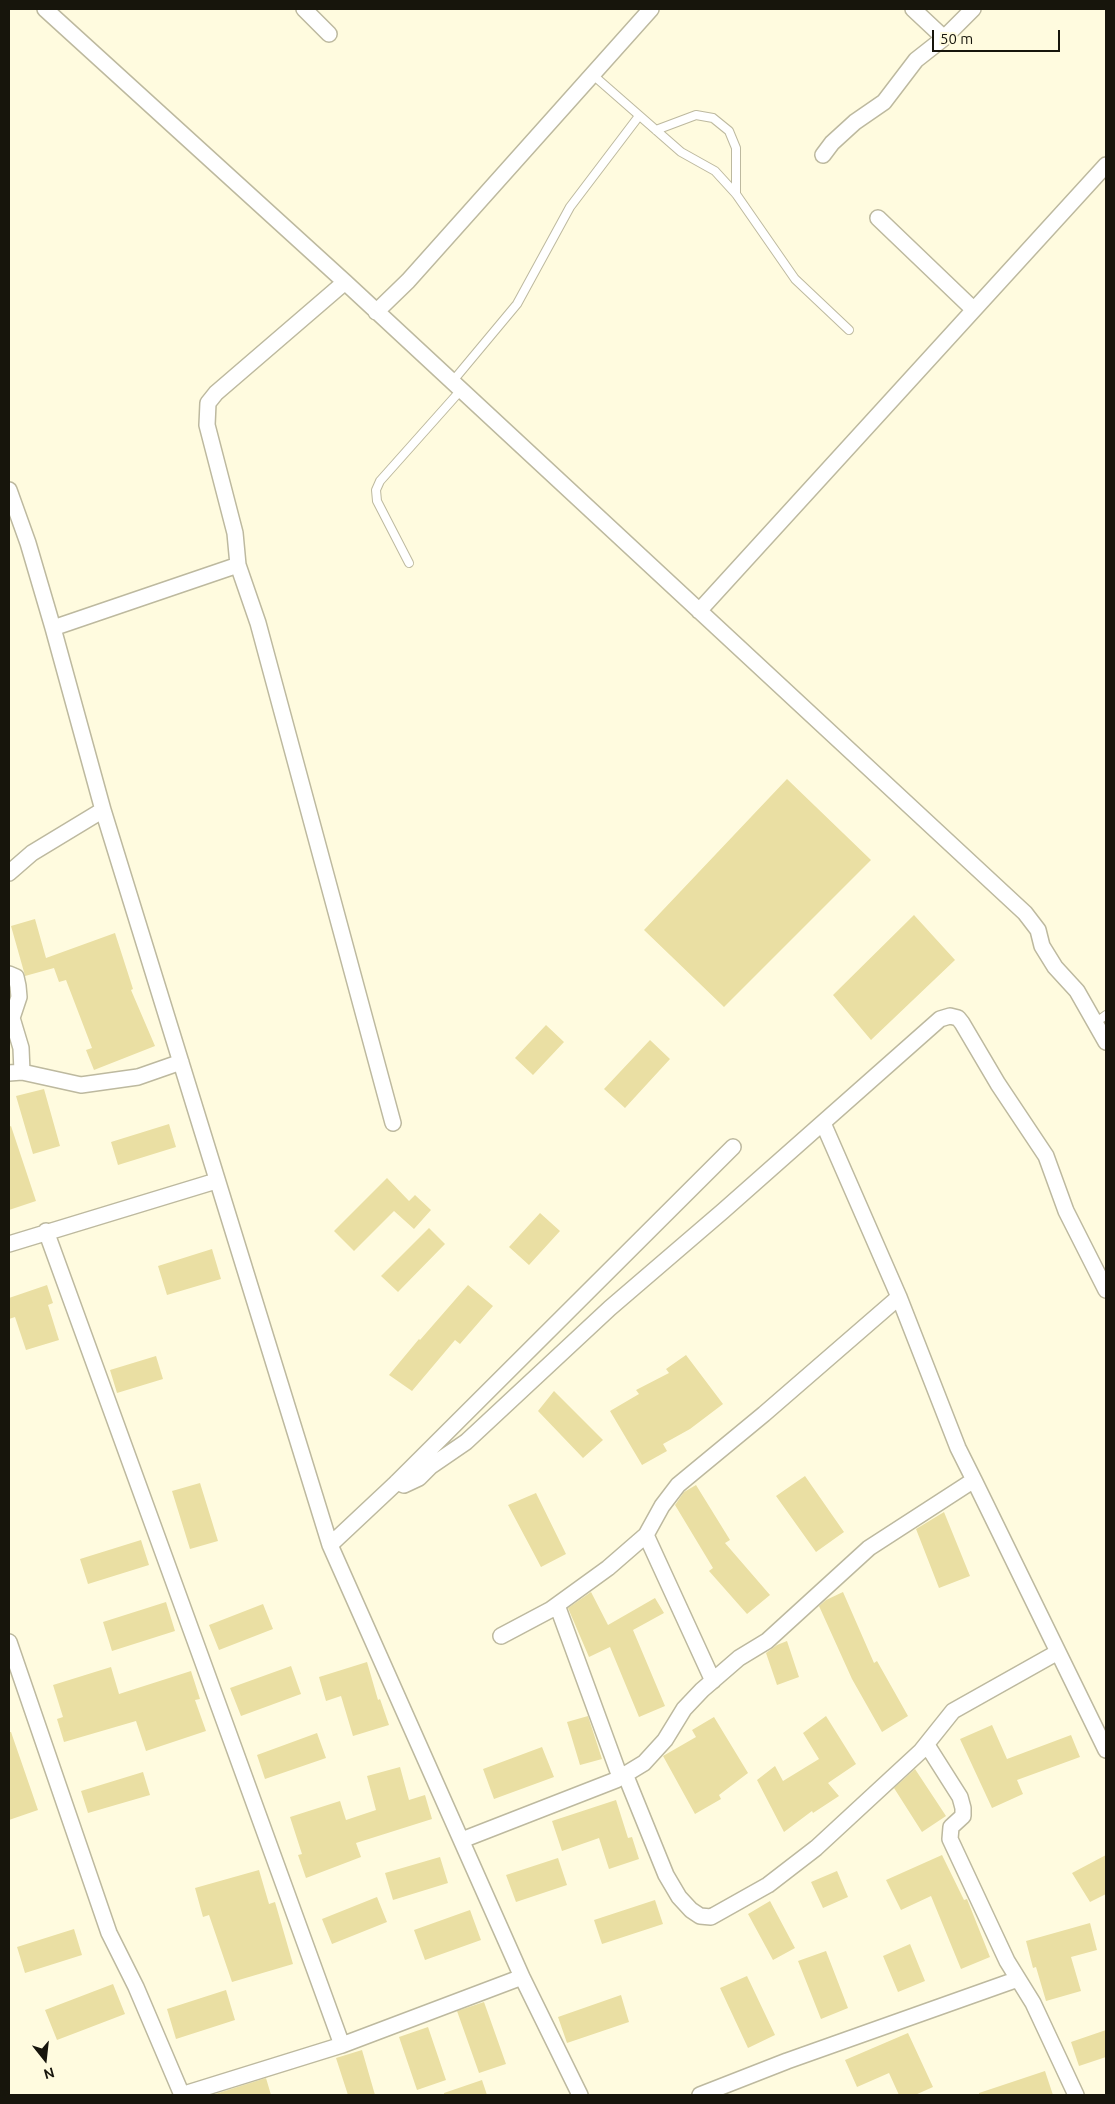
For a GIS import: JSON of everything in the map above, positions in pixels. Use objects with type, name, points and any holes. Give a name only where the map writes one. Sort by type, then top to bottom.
[{"type":"street","points":[[45,9],[345,282],[1025,913],[1038,930],[1042,946],[1056,967],[1101,1019],[1106,1042]]},
{"type":"street","points":[[304,9],[329,34]]},
{"type":"street","points":[[376,312],[408,281],[651,9]]},
{"type":"street","points":[[913,9],[944,38]]},
{"type":"street","points":[[823,154],[855,122],[884,102],[916,60],[944,38],[973,9]]},
{"type":"street","points":[[699,611],[1106,165]]},
{"type":"street","points":[[878,218],[973,309]]},
{"type":"street","points":[[345,282],[208,402],[207,425],[234,533],[238,565],[258,623],[393,1123]]},
{"type":"street","points":[[9,490],[28,543],[53,628],[103,810],[216,1181],[330,1545],[522,1977],[580,2095]]},
{"type":"street","points":[[53,628],[238,565]]},
{"type":"street","points":[[9,873],[32,853],[103,810]]},
{"type":"street","points":[[9,974],[16,977],[20,997],[12,1018],[21,1048],[16,1073],[81,1085],[138,1077],[181,1062]]},
{"type":"street","points":[[397,1482],[404,1484],[419,1478],[431,1466],[466,1442],[610,1308],[724,1211],[940,1019],[950,1016],[958,1018],[998,1084],[1046,1156],[1066,1212],[1106,1290]]},
{"type":"street","points":[[823,1123],[899,1297],[935,1385],[950,1430],[1106,1750]]},
{"type":"street","points":[[330,1545],[397,1482],[733,1147]]},
{"type":"street","points":[[9,1244],[46,1231],[216,1181]]},
{"type":"street","points":[[46,1231],[342,2045]]},
{"type":"street","points":[[501,1636],[557,1605],[608,1568],[646,1535],[662,1506],[678,1485],[764,1414],[899,1297]]},
{"type":"street","points":[[462,1840],[623,1776],[644,1763],[665,1740],[684,1709],[739,1658],[767,1641],[869,1548],[974,1480]]},
{"type":"street","points":[[646,1535],[713,1681]]},
{"type":"street","points":[[557,1605],[623,1776],[666,1875],[678,1897],[690,1910],[700,1916],[711,1917],[768,1885],[816,1848],[927,1745],[939,1726],[953,1712],[1058,1652]]},
{"type":"street","points":[[9,1642],[109,1933],[136,1987],[182,2095],[342,2045],[522,1977]]},
{"type":"street","points":[[927,1745],[960,1798],[963,1808],[963,1816],[951,1827],[950,1839],[1007,1961],[1033,2003],[1076,2095]]},
{"type":"street","points":[[700,2095],[787,2061],[1018,1979]]},
{"type":"lane","points":[[593,76],[681,152],[714,171],[736,194],[795,279],[849,330]]},
{"type":"lane","points":[[656,130],[696,115],[712,118],[718,122],[728,131],[736,148],[736,194]]},
{"type":"lane","points":[[409,563],[376,501],[376,490],[380,481],[456,386],[517,304],[570,207],[639,116]]},
{"type":"building","points":[[787,779],[871,860],[724,1007],[644,930]]},
{"type":"building","points":[[914,915],[955,960],[871,1040],[833,995]]},
{"type":"building","points":[[35,919],[46,958],[115,933],[133,989],[131,990],[155,1046],[94,1070],[86,1050],[92,1048],[66,980],[59,982],[54,968],[25,976],[11,926]]},
{"type":"building","points":[[546,1025],[564,1042],[533,1075],[515,1058]]},
{"type":"building","points":[[650,1040],[670,1059],[625,1108],[604,1089]]},
{"type":"building","points":[[44,1089],[60,1146],[33,1154],[16,1096]]},
{"type":"building","points":[[169,1124],[176,1147],[118,1165],[111,1142]]},
{"type":"building","points":[[11,1126],[36,1201],[9,1210],[9,1127]]},
{"type":"building","points":[[387,1178],[409,1201],[415,1195],[431,1210],[414,1229],[394,1211],[354,1251],[334,1231]]},
{"type":"building","points":[[540,1213],[560,1231],[529,1265],[509,1247]]},
{"type":"building","points":[[429,1228],[445,1244],[398,1292],[381,1276]]},
{"type":"building","points":[[212,1249],[221,1279],[167,1295],[158,1266]]},
{"type":"building","points":[[47,1285],[53,1303],[48,1305],[59,1340],[26,1350],[15,1317],[9,1319],[9,1298]]},
{"type":"building","points":[[468,1285],[493,1306],[460,1344],[455,1340],[412,1391],[389,1375]]},
{"type":"building","points":[[686,1355],[723,1404],[690,1429],[663,1444],[667,1451],[642,1465],[610,1411],[639,1394],[636,1390],[669,1373],[666,1369]]},
{"type":"building","points":[[156,1356],[163,1379],[117,1393],[110,1370]]},
{"type":"building","points":[[554,1391],[603,1440],[583,1458],[538,1411]]},
{"type":"building","points":[[805,1476],[844,1532],[816,1552],[776,1496]]},
{"type":"building","points":[[200,1483],[218,1541],[190,1549],[172,1491]]},
{"type":"building","points":[[696,1485],[730,1540],[725,1543],[770,1595],[747,1614],[709,1571],[713,1568],[675,1505],[684,1492]]},
{"type":"building","points":[[536,1493],[566,1554],[541,1567],[508,1505]]},
{"type":"building","points":[[944,1512],[970,1576],[939,1588],[916,1529]]},
{"type":"building","points":[[141,1540],[149,1565],[88,1584],[80,1559]]},
{"type":"building","points":[[591,1592],[608,1625],[655,1598],[664,1613],[633,1630],[665,1706],[639,1717],[610,1647],[589,1657],[568,1608]]},
{"type":"building","points":[[843,1592],[874,1663],[877,1661],[908,1716],[882,1732],[852,1679],[819,1606],[826,1600]]},
{"type":"building","points":[[166,1602],[175,1631],[112,1651],[103,1622]]},
{"type":"building","points":[[263,1604],[273,1629],[219,1650],[209,1625]]},
{"type":"building","points":[[787,1641],[799,1677],[777,1685],[766,1653]]},
{"type":"building","points":[[367,1662],[378,1700],[380,1699],[389,1725],[353,1736],[341,1696],[326,1701],[319,1677]]},
{"type":"building","points":[[291,1666],[301,1694],[241,1716],[230,1688]]},
{"type":"building","points":[[111,1667],[119,1694],[191,1671],[200,1699],[195,1700],[206,1731],[146,1751],[136,1721],[64,1742],[57,1719],[63,1717],[53,1685]]},
{"type":"building","points":[[588,1716],[602,1759],[580,1765],[567,1722]]},
{"type":"building","points":[[826,1716],[856,1764],[828,1783],[839,1796],[813,1813],[812,1811],[784,1832],[757,1780],[775,1766],[783,1781],[819,1759],[803,1733]]},
{"type":"building","points":[[714,1717],[748,1773],[719,1795],[721,1799],[695,1814],[663,1756],[696,1737],[692,1730]]},
{"type":"building","points":[[992,1725],[1007,1759],[1071,1735],[1080,1757],[1017,1780],[1023,1794],[992,1808],[960,1739]]},
{"type":"building","points":[[9,1732],[11,1732],[38,1810],[9,1820]]},
{"type":"building","points":[[317,1733],[326,1758],[265,1779],[257,1755]]},
{"type":"building","points":[[542,1747],[554,1777],[494,1799],[483,1769]]},
{"type":"building","points":[[400,1767],[409,1800],[425,1795],[432,1819],[356,1843],[361,1857],[306,1878],[298,1855],[302,1854],[290,1817],[340,1801],[346,1820],[376,1810],[367,1776]]},
{"type":"building","points":[[915,1769],[946,1816],[922,1832],[894,1788]]},
{"type":"building","points":[[143,1772],[150,1795],[88,1813],[81,1791]]},
{"type":"building","points":[[616,1800],[628,1838],[632,1837],[639,1859],[609,1869],[599,1838],[562,1851],[552,1821]]},
{"type":"building","points":[[942,1855],[964,1900],[967,1899],[990,1957],[961,1969],[931,1896],[901,1910],[886,1880]]},
{"type":"building","points":[[1106,1855],[1106,1894],[1090,1902],[1072,1873]]},
{"type":"building","points":[[440,1857],[448,1883],[393,1900],[385,1873]]},
{"type":"building","points":[[558,1858],[567,1885],[516,1902],[506,1875]]},
{"type":"building","points":[[259,1870],[269,1904],[275,1902],[293,1964],[232,1982],[209,1915],[203,1917],[195,1888]]},
{"type":"building","points":[[837,1871],[848,1897],[823,1908],[811,1882]]},
{"type":"building","points":[[377,1897],[387,1922],[332,1944],[322,1919]]},
{"type":"building","points":[[655,1900],[663,1924],[602,1944],[594,1920]]},
{"type":"building","points":[[770,1901],[795,1948],[773,1960],[748,1914]]},
{"type":"building","points":[[470,1910],[481,1940],[425,1960],[414,1930]]},
{"type":"building","points":[[1090,1923],[1097,1950],[1071,1957],[1081,1991],[1046,2001],[1036,1967],[1033,1968],[1026,1941]]},
{"type":"building","points":[[74,1929],[82,1955],[25,1973],[17,1947]]},
{"type":"building","points":[[910,1944],[925,1981],[898,1992],[883,1956]]},
{"type":"building","points":[[826,1951],[848,2008],[821,2019],[798,1961]]},
{"type":"building","points":[[747,1976],[775,2035],[748,2048],[720,1988]]},
{"type":"building","points":[[113,1984],[125,2014],[57,2040],[45,2010]]},
{"type":"building","points":[[226,1990],[235,2020],[176,2039],[167,2009]]},
{"type":"building","points":[[621,1995],[629,2022],[567,2043],[558,2017]]},
{"type":"building","points":[[484,2002],[506,2064],[479,2073],[457,2011]]},
{"type":"building","points":[[428,2027],[446,2080],[417,2090],[399,2037]]},
{"type":"building","points":[[1106,2030],[1106,2057],[1079,2066],[1071,2042]]},
{"type":"building","points":[[908,2033],[933,2087],[915,2095],[899,2095],[889,2073],[857,2087],[845,2060]]},
{"type":"building","points":[[362,2050],[375,2095],[348,2095],[336,2058]]},
{"type":"building","points":[[1045,2071],[1053,2095],[979,2095],[979,2093]]},
{"type":"building","points":[[266,2078],[271,2095],[212,2095]]},
{"type":"building","points":[[482,2080],[487,2095],[444,2095],[444,2093]]}]
